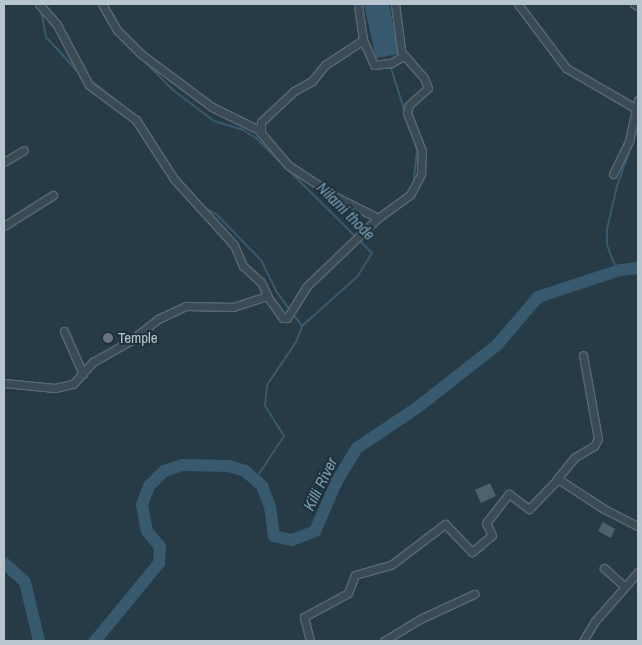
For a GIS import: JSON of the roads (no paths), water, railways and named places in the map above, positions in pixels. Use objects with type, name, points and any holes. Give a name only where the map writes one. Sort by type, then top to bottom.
[{"type":"street","points":[[39,4],[57,25],[90,85],[136,120],[174,179],[234,245],[243,266],[261,282],[268,297],[283,318],[288,318],[306,287],[325,272],[352,240],[371,228],[378,218],[410,195],[421,174],[422,151],[407,113],[409,105],[428,88],[424,78],[404,55],[395,4]]},
{"type":"street","points":[[102,4],[117,30],[141,54],[212,108],[259,130],[288,165],[338,198],[378,218]]},
{"type":"street","points":[[358,4],[363,40],[374,65],[398,61],[404,55]]},
{"type":"street","points":[[518,4],[566,68],[635,108]]},
{"type":"street","points":[[634,4],[638,6]]},
{"type":"street","points":[[259,130],[262,119],[275,106],[312,81],[326,65],[363,40]]},
{"type":"street","points":[[614,174],[629,141],[638,100]]},
{"type":"street","points":[[4,162],[24,150]]},
{"type":"street","points":[[4,226],[53,195]]},
{"type":"street","points":[[4,383],[61,388],[73,384],[93,362],[176,310],[192,305],[241,306],[268,297]]},
{"type":"street","points":[[64,331],[82,374]]},
{"type":"street","points":[[310,641],[304,617],[348,594],[355,575],[392,565],[445,524],[472,552],[492,535],[486,523],[509,494],[529,509],[575,457],[594,446],[598,439],[583,355]]},
{"type":"street","points":[[557,479],[604,509],[638,526]]},
{"type":"street","points":[[604,568],[625,587]]},
{"type":"street","points":[[583,641],[595,622],[638,572]]},
{"type":"street","points":[[384,641],[420,619],[474,594]]},
{"type":"water","points":[[364,4],[389,4],[399,54],[376,58]]},
{"type":"waterway","points":[[41,11],[46,37],[81,75]]},
{"type":"waterway","name":"Nilami thode","points":[[103,13],[111,26]]},
{"type":"waterway","name":"Nilami thode","points":[[140,57],[173,90],[214,121],[243,130],[256,138],[356,237]]},
{"type":"waterway","points":[[390,65],[417,150],[414,180]]},
{"type":"waterway","points":[[90,80],[133,114]]},
{"type":"waterway","points":[[617,271],[607,245],[607,229],[617,186],[638,127]]},
{"type":"waterway","points":[[146,129],[171,169]]},
{"type":"waterway","points":[[175,175],[187,188]]},
{"type":"waterway","points":[[203,207],[216,214],[261,260],[276,291],[290,310]]},
{"type":"waterway","name":"Nilami thode","points":[[255,480],[284,436],[265,405],[267,385],[296,342],[302,326],[357,277],[372,253],[359,240]]},
{"type":"waterway","name":"Killi River","points":[[95,641],[159,563],[160,547],[147,531],[142,505],[149,486],[164,471],[182,465],[229,466],[245,471],[262,486],[270,507],[274,536],[292,540],[315,531],[337,481],[357,448],[418,407],[497,345],[538,297],[620,270],[638,268]]},
{"type":"waterway","points":[[293,314],[302,326]]},
{"type":"waterway","name":"Killi River","points":[[4,563],[25,582],[39,641]]},
{"type":"place","name":"Temple","points":[[108,338]]}]
